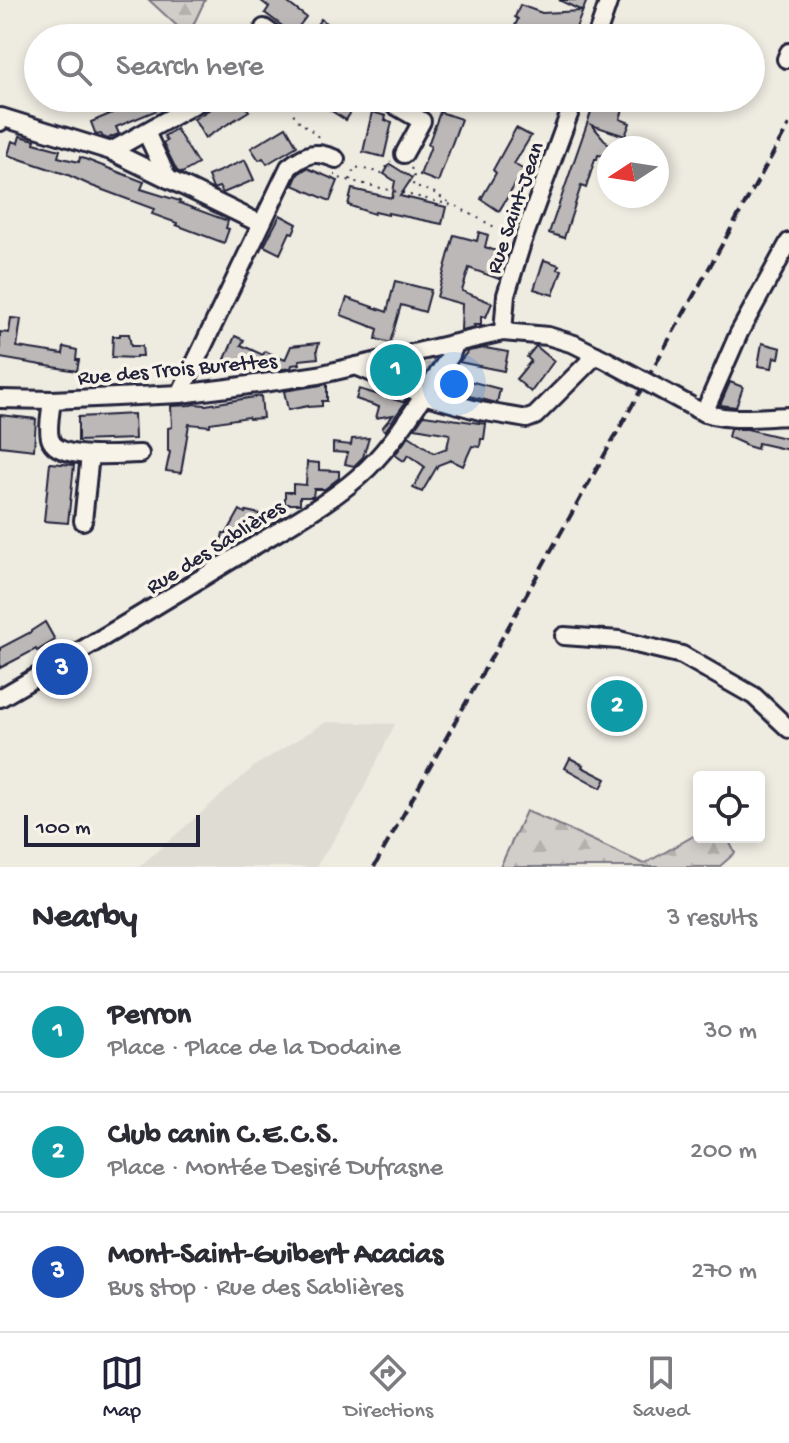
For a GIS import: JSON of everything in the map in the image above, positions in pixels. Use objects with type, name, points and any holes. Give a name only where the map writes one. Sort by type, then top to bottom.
[{"type":"street","points":[[601,24],[609,0]]},
{"type":"street","points":[[111,151],[181,112]]},
{"type":"street","points":[[404,154],[422,121],[406,112]]},
{"type":"street","name":"Rue Saint-Jean","points":[[503,332],[506,295],[570,112]]},
{"type":"street","points":[[0,122],[1,117],[111,151],[261,224]]},
{"type":"street","points":[[146,132],[168,179]]},
{"type":"street","points":[[180,394],[289,167],[303,156],[321,153],[332,157]]},
{"type":"street","points":[[789,242],[697,410],[726,417],[789,416]]},
{"type":"street","name":"Rue des Trois Burettes","points":[[0,399],[52,400],[180,394],[318,375],[503,332],[548,336],[574,344],[697,410]]},
{"type":"street","name":"Rue des Sablières","points":[[0,698],[138,618],[349,485],[369,467],[401,428],[451,355],[455,344]]},
{"type":"street","points":[[356,366],[423,395],[480,411],[527,419],[535,416],[600,357]]},
{"type":"street","points":[[52,400],[49,437],[62,451],[90,455],[140,454]]},
{"type":"street","points":[[83,521],[90,455]]},
{"type":"street","points":[[564,636],[619,640],[682,655],[754,696],[785,725]]},
{"type":"path","points":[[293,112],[305,127],[317,134],[332,157],[335,177],[456,206]]},
{"type":"path","points":[[350,180],[355,167],[382,173],[390,161],[404,154],[414,174],[411,195]]},
{"type":"path","points":[[413,186],[435,193],[522,243]]},
{"type":"shaded area","points":[[326,722],[395,724],[353,810],[316,867],[139,867],[256,765]]},
{"type":"green space","points":[[149,0],[205,0],[194,24],[175,24]]},
{"type":"green space","points":[[431,356],[435,364],[420,386],[384,368]]},
{"type":"green space","points":[[526,811],[644,864],[693,836],[693,843],[730,843],[735,853],[719,867],[500,867]]},
{"type":"building","points":[[260,0],[284,0],[306,17],[301,24],[280,24],[265,13],[269,7]]},
{"type":"building","points":[[559,0],[587,0],[578,24],[516,24],[520,5],[542,13],[582,11]]},
{"type":"building","points":[[115,112],[152,112],[116,127],[119,134],[108,139],[101,134],[96,135],[91,122]]},
{"type":"building","points":[[205,112],[247,112],[205,138],[194,119]]},
{"type":"building","points":[[333,112],[351,112],[346,120]]},
{"type":"building","points":[[372,112],[386,116],[385,120],[392,122],[384,157],[363,152]]},
{"type":"building","points":[[440,112],[461,119],[438,182],[420,175]]},
{"type":"building","points":[[591,112],[622,112],[620,119],[630,123],[625,136],[592,125],[601,136],[597,136],[597,159],[586,188],[581,186],[564,238],[549,233]]},
{"type":"building","points":[[286,127],[297,146],[267,164],[263,158],[259,160],[251,148]]},
{"type":"building","points":[[516,128],[531,136],[514,164],[524,170],[499,211],[481,199]]},
{"type":"building","points":[[176,129],[198,164],[182,173],[177,171],[163,143],[167,141],[164,136]]},
{"type":"building","points":[[20,136],[60,150],[58,157],[79,162],[80,157],[144,182],[141,189],[228,221],[226,228],[229,229],[224,243],[152,214],[154,209],[8,155],[12,141],[18,143]]},
{"type":"building","points":[[245,160],[254,180],[223,193],[219,187],[213,189],[208,176]]},
{"type":"building","points":[[390,164],[412,178],[400,196],[446,207],[442,224],[388,213],[374,214],[348,205],[352,189],[392,198],[395,181],[384,174]]},
{"type":"building","points":[[307,168],[338,181],[330,201],[293,185],[298,174]]},
{"type":"building","points":[[280,215],[297,224],[280,254],[264,246]]},
{"type":"building","points":[[479,232],[488,235],[485,247],[507,255],[499,279],[469,268],[462,291],[492,303],[486,317],[481,316],[481,325],[461,330],[462,304],[437,297],[454,235],[477,241]]},
{"type":"building","points":[[544,260],[559,265],[557,269],[562,270],[553,295],[534,289]]},
{"type":"building","points":[[395,281],[431,290],[425,312],[401,305],[390,343],[376,339],[378,329],[341,315],[347,298],[387,312]]},
{"type":"building","points":[[11,318],[21,319],[17,347],[63,354],[64,347],[77,350],[77,371],[0,358],[0,332],[9,333]]},
{"type":"building","points":[[129,334],[131,346],[142,346],[143,356],[112,357],[113,336]]},
{"type":"building","points":[[235,336],[244,340],[241,345],[285,360],[291,346],[319,343],[318,358],[299,360],[300,364],[291,368],[256,373],[225,359]]},
{"type":"building","points":[[762,343],[781,348],[779,358],[774,357],[772,368],[758,366]]},
{"type":"building","points":[[536,346],[554,361],[531,392],[516,379],[531,361],[527,357]]},
{"type":"building","points":[[485,348],[508,352],[504,371],[459,362],[468,351]]},
{"type":"building","points":[[450,376],[500,389],[497,403],[441,389]]},
{"type":"building","points":[[730,382],[743,387],[736,407],[720,405]]},
{"type":"building","points":[[327,384],[327,401],[322,401],[322,406],[288,410],[284,391]]},
{"type":"building","points":[[359,389],[403,402],[407,400],[385,431],[382,428],[393,415],[376,418],[379,407],[356,399]]},
{"type":"building","points":[[261,396],[263,418],[248,417],[210,423],[210,426],[189,424],[181,473],[166,471],[170,452],[168,428],[172,427],[171,406],[206,405]]},
{"type":"building","points":[[134,414],[135,439],[78,441],[78,417]]},
{"type":"building","points":[[0,415],[36,419],[34,450],[0,446]]},
{"type":"building","points":[[424,415],[486,424],[480,447],[472,446],[463,466],[451,460],[438,465],[422,492],[413,488],[425,467],[408,455],[404,461],[395,455],[409,436],[434,453],[447,448],[450,434],[415,428]]},
{"type":"building","points":[[730,429],[747,429],[789,439],[789,450],[758,443],[757,449],[744,445],[728,437]]},
{"type":"building","points":[[369,438],[363,457],[354,466],[345,464],[348,453],[333,452],[333,443],[351,445],[352,439]]},
{"type":"building","points":[[307,462],[319,463],[319,470],[339,471],[339,478],[325,489],[314,489],[313,497],[300,497],[300,504],[285,504],[285,492],[293,492],[293,484],[306,485]]},
{"type":"building","points":[[50,463],[74,465],[68,523],[44,521]]},
{"type":"building","points":[[240,510],[260,514],[248,537],[238,536],[235,545],[221,542],[223,533],[227,533]]},
{"type":"building","points":[[45,622],[55,640],[0,668],[0,648]]},
{"type":"building","points":[[617,688],[633,699],[618,723],[601,713]]},
{"type":"building","points":[[570,758],[606,779],[601,788],[565,768]]},
{"type":"railway","points":[[374,867],[789,125]]},
{"type":"place","name":"Perron","points":[[396,370]]},
{"type":"place","name":"Mont-Saint-Guibert Acacias","points":[[62,669]]},
{"type":"place","name":"Club canin C.E.C.S.","points":[[617,706]]}]
